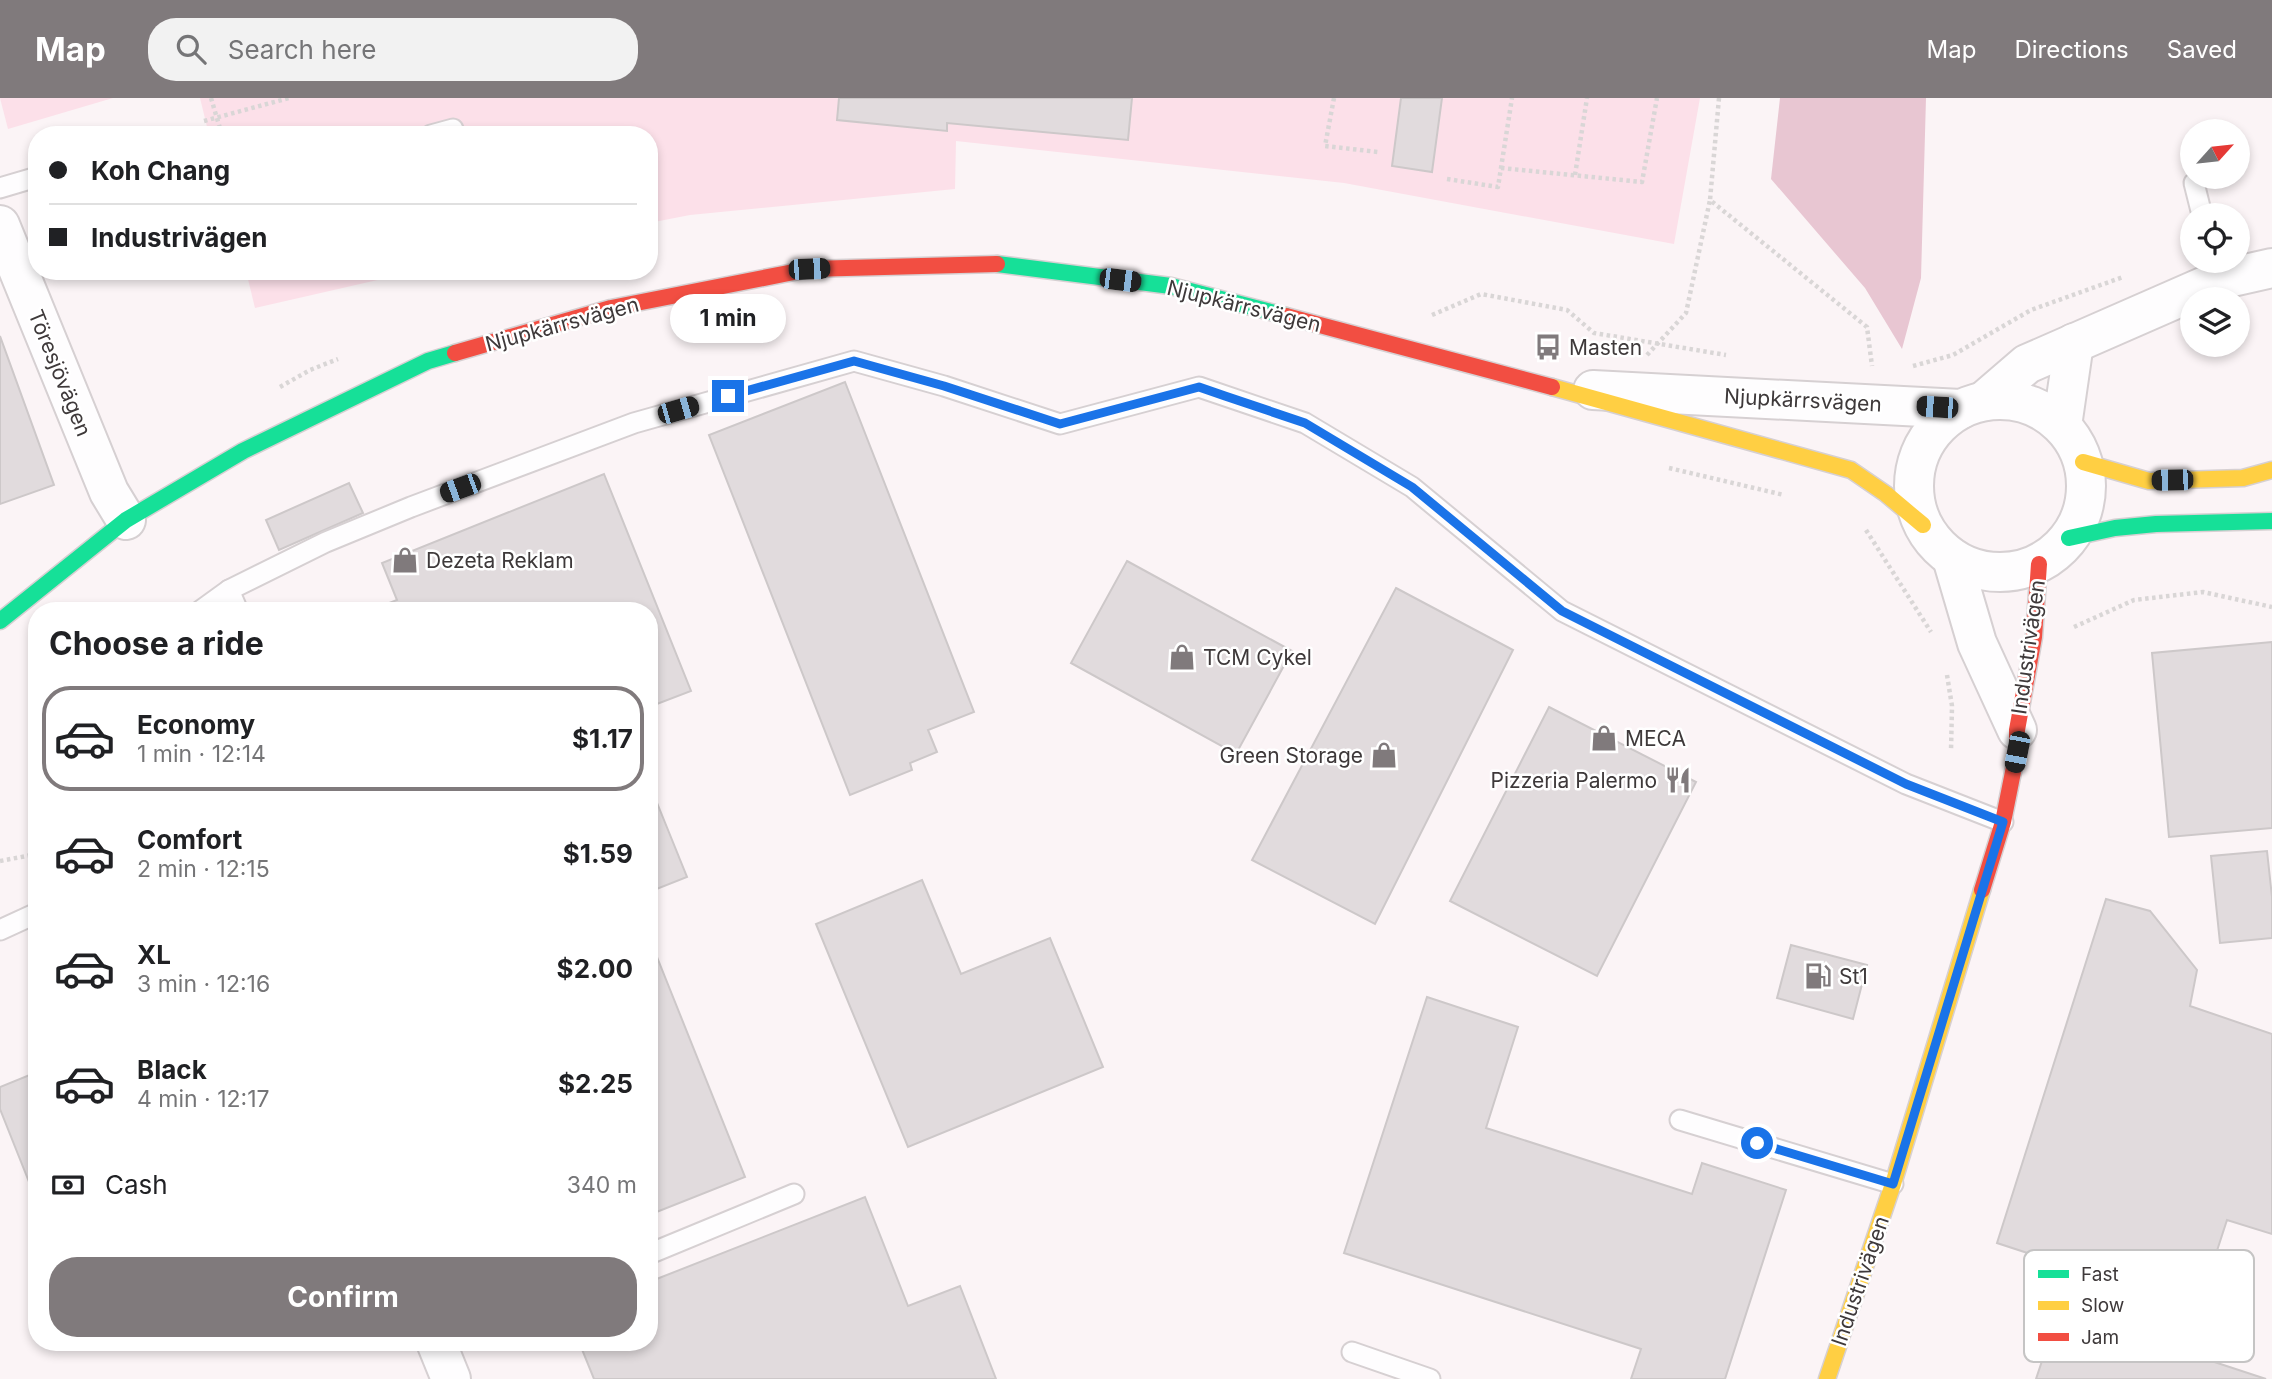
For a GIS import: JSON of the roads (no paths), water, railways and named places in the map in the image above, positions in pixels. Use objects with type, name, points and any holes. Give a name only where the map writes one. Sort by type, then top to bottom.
[{"type":"main road","name":"Njupkärrsvägen","points":[[0,621],[126,520],[243,451],[428,361],[611,308],[809,269],[993,264],[1171,286],[1561,389],[1851,470],[1886,494],[1923,525]]},
{"type":"main road","points":[[2083,462],[2149,481],[2243,478],[2272,470]]},
{"type":"main road","points":[[2069,538],[2115,528],[2156,524],[2272,521]]},
{"type":"main road","name":"Industrivägen","points":[[1827,1379],[1893,1184],[2003,822],[2017,752],[2017,730],[2034,636],[2039,564]]},
{"type":"street","name":"Töresjövägen","points":[[0,225],[109,492],[126,520]]},
{"type":"street","points":[[2250,269],[2272,268]]},
{"type":"street","points":[[1973,405],[2006,400],[2028,404],[2046,413],[2062,426],[2083,462],[2086,497],[2080,518],[2069,538],[2039,564],[2019,571],[1999,573],[1980,570],[1952,558],[1935,544],[1916,509],[1914,492],[1918,458],[1928,439],[1942,422],[1973,405],[2027,364],[2074,343],[2210,273]]},
{"type":"street","points":[[2062,426],[2074,343]]},
{"type":"street","name":"Njupkärrsvägen","points":[[1561,389],[1973,405]]},
{"type":"street","name":"Industrivägen","points":[[1952,558],[1977,643],[2017,730]]},
{"type":"street","points":[[440,1351],[451,1379]]},
{"type":"lane","points":[[0,188],[28,180]]},
{"type":"lane","points":[[212,602],[229,590],[326,542],[411,507],[653,418],[854,361],[944,386],[1060,424],[1199,387],[1305,423],[1402,481],[1465,529],[1562,611],[1906,784],[2003,822]]},
{"type":"lane","points":[[229,590],[234,602]]},
{"type":"lane","points":[[0,930],[28,917]]},
{"type":"lane","points":[[1680,1120],[1893,1184]]},
{"type":"lane","points":[[658,1250],[794,1194]]},
{"type":"lane","points":[[1352,1352],[1430,1379]]},
{"type":"place","name":"Masten","points":[[1548,347]]},
{"type":"place","name":"Dezeta Reklam","points":[[405,560]]},
{"type":"place","name":"TCM Cykel","points":[[1182,657]]},
{"type":"place","name":"MECA","points":[[1604,738]]},
{"type":"place","name":"Green Storage","points":[[1384,755]]},
{"type":"place","name":"Pizzeria Palermo","points":[[1678,780]]},
{"type":"place","name":"St1","points":[[1818,976]]}]
